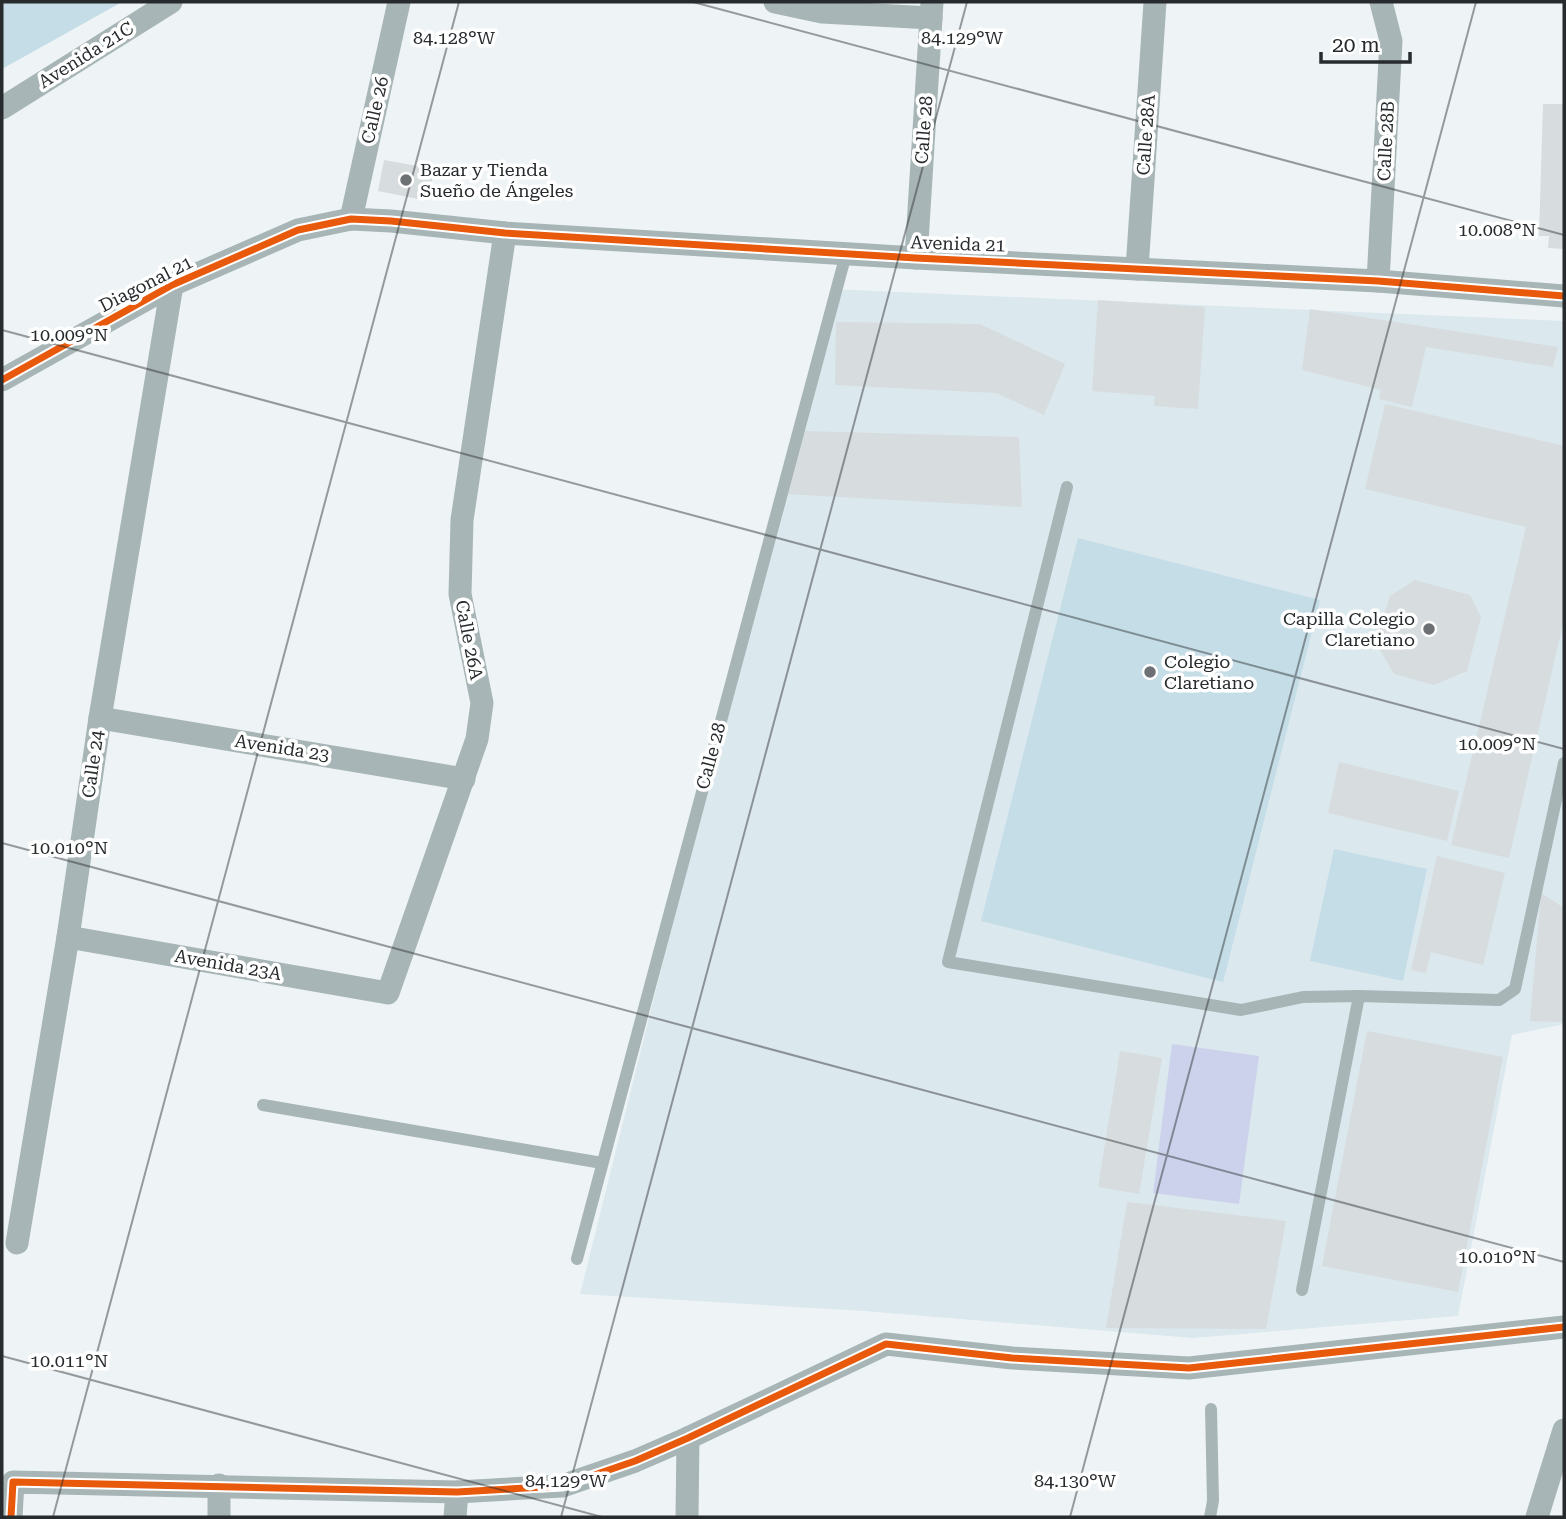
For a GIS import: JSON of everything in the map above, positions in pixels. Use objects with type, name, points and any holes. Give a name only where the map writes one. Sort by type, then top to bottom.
[{"type":"street","name":"Avenida 21C","points":[[2,108],[171,2]]},
{"type":"street","name":"Calle 26","points":[[351,219],[400,2]]},
{"type":"street","points":[[775,2],[822,12],[931,10]]},
{"type":"street","name":"Calle 28A","points":[[1137,269],[1155,2]]},
{"type":"street","name":"Calle 28B","points":[[1378,281],[1391,41],[1381,2]]},
{"type":"street","name":"Calle 28","points":[[916,258],[931,10]]},
{"type":"street","name":"Avenida 21","points":[[351,219],[505,233],[916,258],[1378,281],[1564,296]]},
{"type":"street","name":"Diagonal 21","points":[[2,380],[172,285],[298,230],[351,219]]},
{"type":"street","name":"Calle 26A","points":[[388,993],[477,739],[482,703],[460,594],[462,520],[505,233]]},
{"type":"street","name":"Calle 24","points":[[17,1243],[172,285]]},
{"type":"street","name":"Avenida 23","points":[[100,718],[464,779]]},
{"type":"street","name":"Avenida 23A","points":[[68,937],[388,993]]},
{"type":"street","points":[[11,1517],[13,1482],[457,1492],[562,1486],[635,1461],[688,1438],[886,1344],[1012,1358],[1189,1368],[1564,1327]]},
{"type":"street","points":[[1537,1517],[1564,1430]]},
{"type":"street","points":[[687,1517],[688,1438]]},
{"type":"street","points":[[219,1485],[219,1517]]},
{"type":"street","points":[[455,1517],[457,1492]]},
{"type":"lane","name":"Calle 28","points":[[577,1259],[846,254]]},
{"type":"lane","points":[[1067,486],[948,962],[1241,1010],[1303,997],[1499,1000],[1515,989],[1564,763]]},
{"type":"lane","points":[[1302,1290],[1359,996]]},
{"type":"lane","points":[[263,1105],[602,1163]]},
{"type":"lane","points":[[1210,1517],[1213,1501],[1211,1409]]},
{"type":"shaded area","points":[[2,2],[122,2],[2,69]]},
{"type":"shaded area","name":"Colegio Claretiano","points":[[831,289],[1564,321],[1564,1024],[1512,1035],[1458,1316],[1193,1338],[864,1311],[580,1294]]},
{"type":"shaded area","points":[[1078,538],[1320,600],[1223,982],[981,921]]},
{"type":"shaded area","points":[[1334,849],[1427,869],[1403,981],[1310,961]]},
{"type":"shaded area","points":[[1172,1044],[1259,1056],[1239,1204],[1153,1193]]},
{"type":"building","points":[[1543,104],[1564,104],[1564,249],[1548,248],[1549,236],[1539,236]]},
{"type":"building","name":"Bazar y Tienda Sueño de Ángeles","points":[[384,160],[434,169],[428,201],[378,191]]},
{"type":"building","points":[[1098,300],[1205,307],[1198,409],[1154,406],[1155,396],[1092,391]]},
{"type":"building","points":[[1310,309],[1558,347],[1553,367],[1426,347],[1412,407],[1379,399],[1381,390],[1302,370]]},
{"type":"building","points":[[836,322],[980,324],[1065,364],[1044,415],[996,393],[835,385]]},
{"type":"building","points":[[1385,404],[1564,446],[1564,619],[1509,858],[1451,845],[1526,527],[1365,489]]},
{"type":"building","points":[[804,431],[1019,437],[1022,507],[787,494]]},
{"type":"building","name":"Capilla Colegio Claretiano","points":[[1415,580],[1470,595],[1481,617],[1467,671],[1434,685],[1394,674],[1375,641],[1390,596]]},
{"type":"building","points":[[1339,762],[1459,791],[1447,841],[1328,813]]},
{"type":"building","points":[[1437,856],[1505,873],[1483,965],[1431,952],[1426,973],[1411,970]]},
{"type":"building","points":[[1541,893],[1564,908],[1564,1022],[1530,1021]]},
{"type":"building","points":[[1367,1031],[1503,1057],[1458,1292],[1322,1266]]},
{"type":"building","points":[[1120,1051],[1162,1058],[1139,1194],[1098,1187]]},
{"type":"building","points":[[1127,1202],[1286,1221],[1266,1329],[1106,1328]]},
{"type":"cycle path","points":[[2,380],[172,285],[298,230],[351,219],[505,233],[916,258],[1378,281],[1564,296]]},
{"type":"cycle path","points":[[11,1517],[13,1482],[457,1492],[562,1486],[635,1461],[688,1438],[886,1344],[1012,1358],[1189,1368],[1564,1327]]},
{"type":"place","name":"Bazar y Tienda Sueño de Ángeles","points":[[406,180]]},
{"type":"place","name":"Capilla Colegio Claretiano","points":[[1429,629]]},
{"type":"place","name":"Colegio Claretiano","points":[[1150,672]]}]
